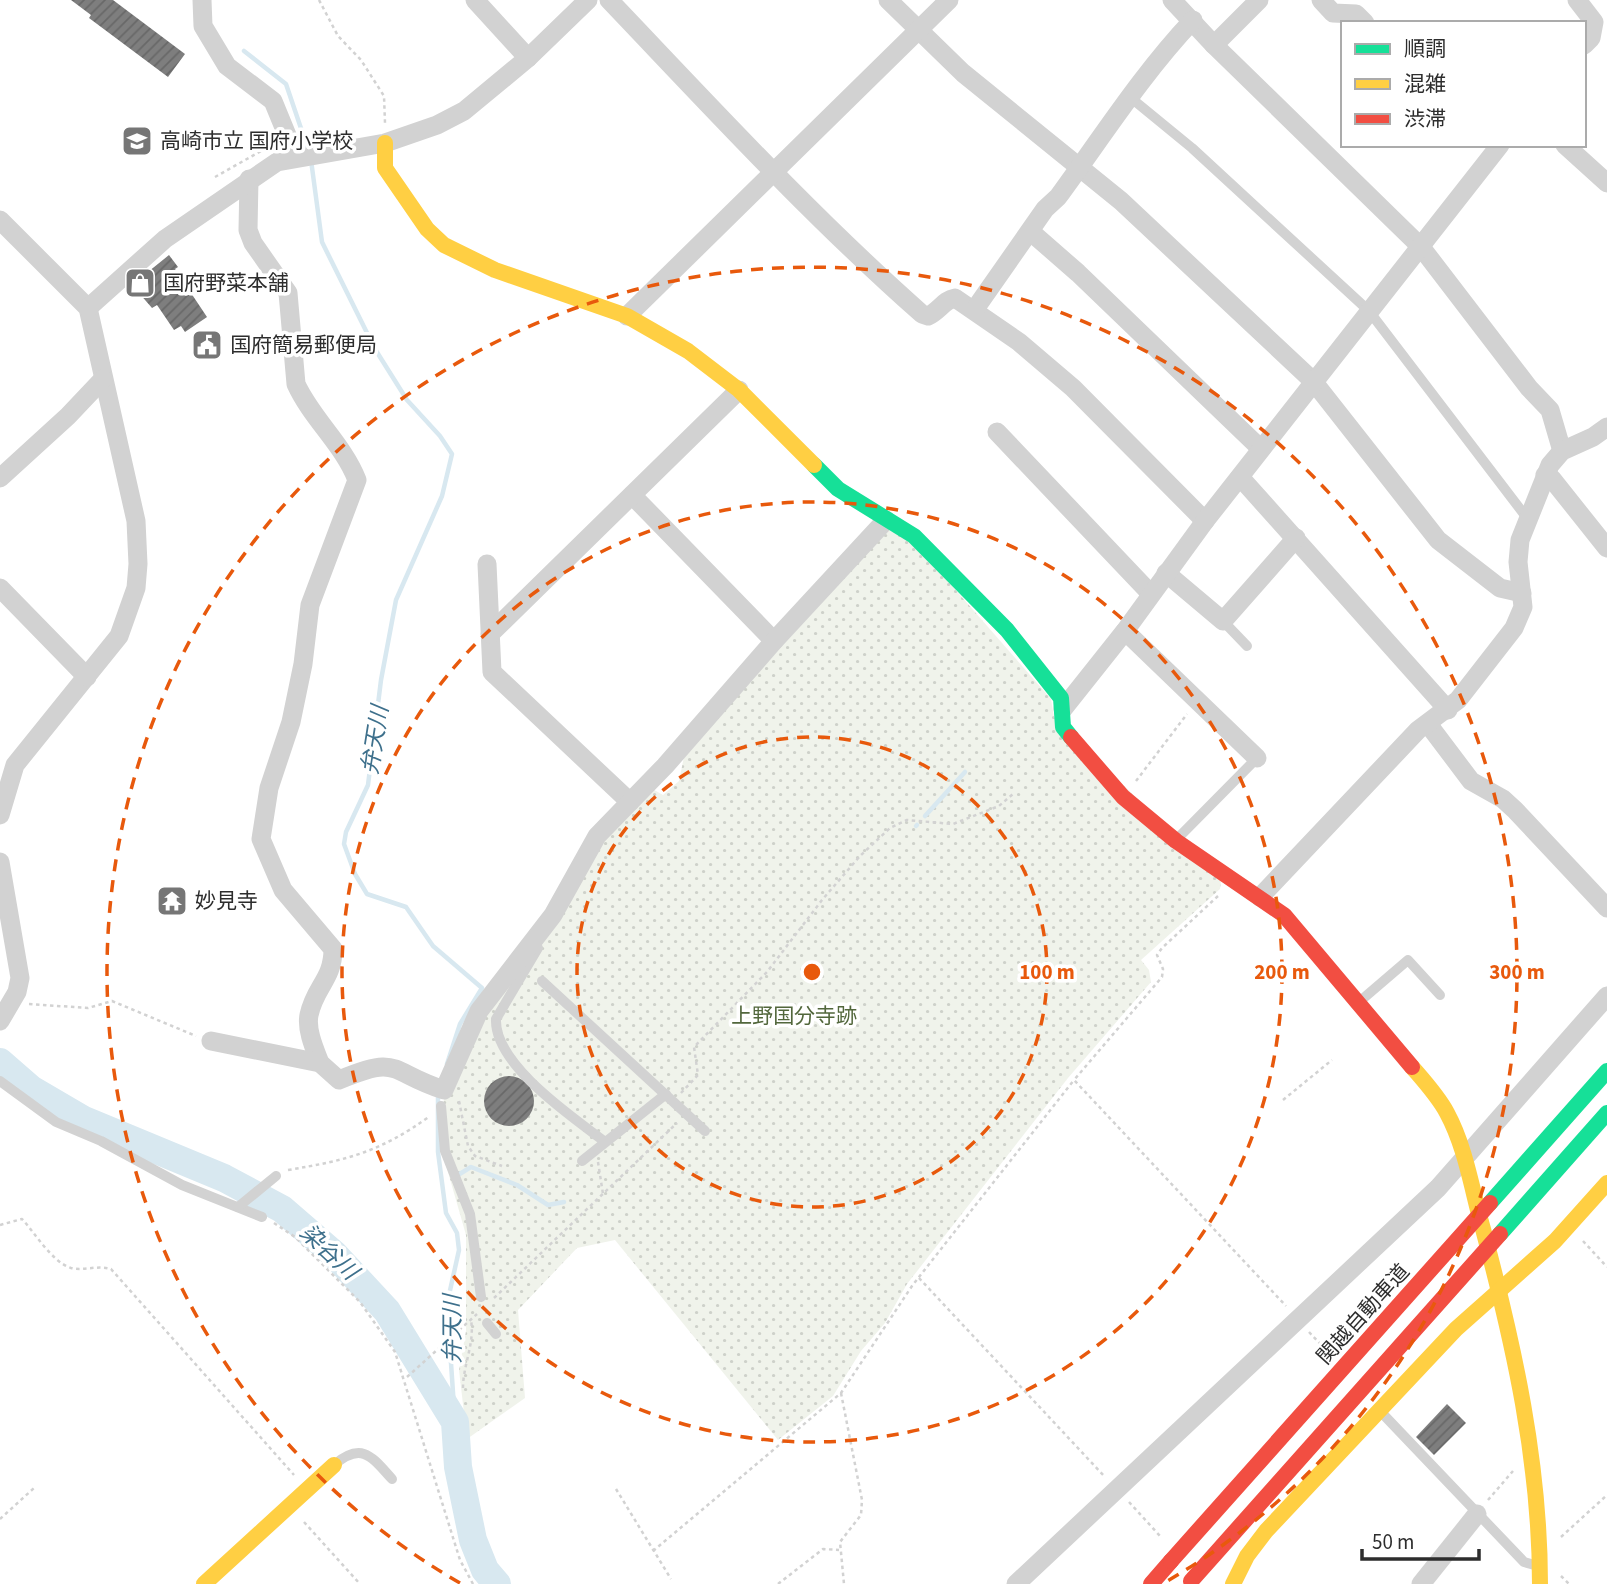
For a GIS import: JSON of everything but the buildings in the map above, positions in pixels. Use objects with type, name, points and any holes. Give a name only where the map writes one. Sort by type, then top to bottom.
[{"type":"main road","points":[[385,143],[385,167],[427,229],[444,245],[495,270],[627,316],[711,366],[739,390],[838,489],[914,536],[1007,630],[1061,698],[1063,727],[1123,797],[1176,841],[1284,915],[1445,1108],[1464,1161],[1499,1288],[1531,1450],[1540,1549],[1540,1584]]},
{"type":"main road","name":"関越自動車道","points":[[1151,1584],[1607,1071]]},
{"type":"main road","points":[[1190,1583],[1607,1113]]},
{"type":"main road","points":[[1233,1584],[1247,1556],[1266,1531],[1456,1329],[1569,1227],[1607,1183]]},
{"type":"main road","points":[[204,1584],[334,1465]]},
{"type":"street","points":[[202,0],[201,19],[227,66],[273,101],[300,156]]},
{"type":"street","points":[[475,0],[528,58]]},
{"type":"street","points":[[88,309],[165,239],[276,162],[385,143],[437,125],[464,111],[528,58],[588,0]]},
{"type":"street","points":[[609,0],[773,172],[870,268],[922,314],[934,314],[948,299],[955,298],[975,309],[1073,388],[1205,520]]},
{"type":"street","points":[[887,0],[963,73],[1121,201],[1313,382],[1438,540],[1500,588],[1522,593]]},
{"type":"street","points":[[627,316],[949,0]]},
{"type":"street","points":[[1172,0],[1214,46],[1421,247],[1529,388],[1550,410],[1562,450]]},
{"type":"street","points":[[1214,46],[1259,0]]},
{"type":"street","points":[[1321,0],[1333,13],[1356,14],[1363,21]]},
{"type":"street","points":[[1577,0],[1594,22],[1591,38],[1586,44]]},
{"type":"street","points":[[975,309],[1045,209],[1131,98],[1153,62],[1193,20]]},
{"type":"street","points":[[1063,709],[1125,631],[1205,520],[1498,147]]},
{"type":"street","points":[[1567,147],[1607,183]]},
{"type":"street","points":[[249,179],[248,230],[253,243],[288,293],[296,384],[302,397],[351,465],[357,480],[310,605],[301,676],[291,722],[269,788],[261,839],[283,890],[333,948],[333,969],[319,989],[308,1017],[320,1063]]},
{"type":"street","points":[[0,220],[88,309],[136,521],[138,564],[136,588],[119,636],[15,765],[0,815]]},
{"type":"street","points":[[1031,232],[1078,273],[1261,449]]},
{"type":"street","points":[[0,478],[68,416],[103,379]]},
{"type":"street","points":[[490,634],[739,390]]},
{"type":"street","points":[[1260,897],[1418,730],[1448,710],[1466,691],[1518,622],[1523,607],[1517,556],[1527,518],[1545,475],[1562,450],[1593,438],[1607,427]]},
{"type":"street","points":[[997,432],[1150,593]]},
{"type":"street","points":[[1545,475],[1552,479],[1607,548]]},
{"type":"street","points":[[1241,477],[1448,710]]},
{"type":"street","points":[[632,495],[774,641]]},
{"type":"street","points":[[211,1041],[320,1063],[339,1080],[372,1066],[388,1065],[440,1103],[479,1011],[560,904],[590,846],[886,520]]},
{"type":"street","points":[[1166,573],[1223,621],[1296,538]]},
{"type":"street","points":[[487,564],[492,672],[575,754],[630,802]]},
{"type":"street","points":[[0,589],[87,677]]},
{"type":"street","points":[[1125,631],[1257,758]]},
{"type":"street","points":[[1428,724],[1471,781],[1509,804],[1607,908]]},
{"type":"street","points":[[0,863],[20,978],[5,1014]]},
{"type":"street","points":[[1016,1584],[1299,1321],[1464,1161],[1607,996]]},
{"type":"street","points":[[1421,1584],[1477,1514]]},
{"type":"lane","points":[[1131,98],[1192,148],[1369,312],[1527,518]]},
{"type":"lane","points":[[1223,621],[1247,646]]},
{"type":"lane","points":[[1176,841],[1257,758]]},
{"type":"lane","points":[[539,934],[540,944],[496,1018],[496,1030],[504,1049],[516,1065],[600,1145]]},
{"type":"lane","points":[[1358,1003],[1408,960],[1440,995]]},
{"type":"lane","points":[[542,981],[705,1131]]},
{"type":"lane","points":[[0,1081],[56,1122],[101,1141],[182,1185],[241,1203],[262,1217]]},
{"type":"lane","points":[[582,1161],[600,1145],[670,1098]]},
{"type":"lane","points":[[440,1103],[445,1152],[470,1214],[481,1297]]},
{"type":"lane","points":[[241,1203],[273,1178]]},
{"type":"lane","points":[[487,1323],[496,1334]]},
{"type":"lane","points":[[1380,1411],[1524,1562],[1541,1566]]},
{"type":"lane","points":[[334,1465],[350,1454],[363,1453],[393,1479]]},
{"type":"path","points":[[319,0],[338,36],[360,60],[384,96],[385,143]]},
{"type":"path","points":[[1123,797],[1198,701]]},
{"type":"path","points":[[670,1098],[698,1075],[694,1047],[767,972],[822,900],[878,838],[907,820],[953,824],[999,806],[1013,794]]},
{"type":"path","points":[[653,1551],[841,1393],[919,1278],[1074,1080],[1162,977],[1163,969],[1157,955],[1162,948],[1236,880]]},
{"type":"path","points":[[5,1014],[88,1008],[112,1000],[176,1030],[211,1041]]},
{"type":"path","points":[[1283,1100],[1332,1060]]},
{"type":"path","points":[[1074,1080],[1326,1351]]},
{"type":"path","points":[[273,1178],[286,1170],[345,1160],[377,1149],[440,1103],[452,1091],[461,1105],[468,1146],[475,1156],[502,1166]]},
{"type":"path","points":[[407,1377],[471,1320],[687,1114]]},
{"type":"path","points":[[600,1145],[603,1194]]},
{"type":"path","points":[[262,1217],[295,1237],[360,1303],[389,1341],[460,1560],[473,1584]]},
{"type":"path","points":[[0,1225],[22,1219],[60,1262],[72,1268],[100,1266],[111,1269],[307,1489]]},
{"type":"path","points":[[1569,1227],[1607,1267]]},
{"type":"path","points":[[919,1278],[1118,1490]]},
{"type":"path","points":[[463,1388],[463,1371],[473,1331],[471,1320]]},
{"type":"path","points":[[841,1393],[862,1500],[861,1515],[840,1542],[845,1584]]},
{"type":"path","points":[[1477,1514],[1513,1471]]},
{"type":"path","points":[[0,1519],[34,1488]]},
{"type":"path","points":[[616,1489],[671,1579]]},
{"type":"path","points":[[1540,1549],[1552,1546],[1607,1495]]},
{"type":"path","points":[[289,1505],[360,1584]]},
{"type":"path","points":[[778,1584],[823,1549],[839,1550]]},
{"type":"green space","name":"上野国分寺跡","points":[[888,530],[911,539],[1051,699],[1054,717],[1221,881],[1220,889],[1141,960],[1149,970],[1151,982],[1068,1078],[907,1284],[885,1323],[861,1351],[833,1396],[778,1440],[615,1240],[577,1248],[518,1310],[525,1398],[467,1439],[459,1370],[466,1331],[466,1235],[442,1151],[440,1113],[451,1076],[472,1032],[582,868],[649,787],[663,795],[679,781],[685,752]]},
{"type":"waterway","name":"弁天川","points":[[244,51],[286,84],[309,152]]},
{"type":"waterway","name":"弁天川","points":[[311,160],[322,242],[375,349],[407,400],[440,436],[452,454],[442,496],[396,600],[381,680],[368,785],[346,832],[344,844],[355,874],[367,894],[406,907],[433,946],[482,988],[460,1024],[447,1064]]},
{"type":"waterway","points":[[925,816],[965,772]]},
{"type":"waterway","name":"染谷川","points":[[0,1062],[31,1089],[84,1120],[224,1178],[282,1209],[334,1254],[387,1311],[455,1422],[458,1467],[473,1540],[485,1570],[497,1584]]},
{"type":"waterway","name":"弁天川","points":[[438,1092],[438,1152],[446,1213],[457,1233],[459,1250],[447,1304],[455,1422]]},
{"type":"waterway","points":[[458,1175],[471,1167],[517,1185],[548,1205],[564,1202]]},
{"type":"traffic: fast","points":[[814,465],[838,489],[914,536],[1007,630],[1061,698],[1063,727],[1071,737]]},
{"type":"traffic: fast","points":[[1490,1203],[1607,1071]]},
{"type":"traffic: fast","points":[[1500,1234],[1607,1113]]},
{"type":"traffic: slow","points":[[385,143],[385,168],[427,229],[444,245],[495,270],[627,316],[688,351],[739,390],[814,465]]},
{"type":"traffic: slow","points":[[1412,1067],[1431,1089],[1454,1126],[1494,1273],[1515,1361],[1530,1449],[1539,1539],[1540,1584]]},
{"type":"traffic: slow","points":[[1233,1584],[1247,1556],[1266,1531],[1456,1329],[1555,1241],[1607,1183]]},
{"type":"traffic: slow","points":[[204,1584],[334,1465]]},
{"type":"traffic: jam","points":[[1071,737],[1123,797],[1176,841],[1284,915],[1412,1067]]},
{"type":"traffic: jam","points":[[1171,1561],[1490,1203]]},
{"type":"traffic: jam","points":[[1191,1581],[1500,1234]]},
{"type":"traffic: jam","points":[[1151,1584],[1171,1561]]},
{"type":"place","name":"高崎市立 国府小学校","points":[[137,141]]},
{"type":"place","name":"国府野菜本舗","points":[[140,283]]},
{"type":"place","name":"国府簡易郵便局","points":[[207,345]]},
{"type":"place","name":"妙見寺","points":[[172,901]]}]
